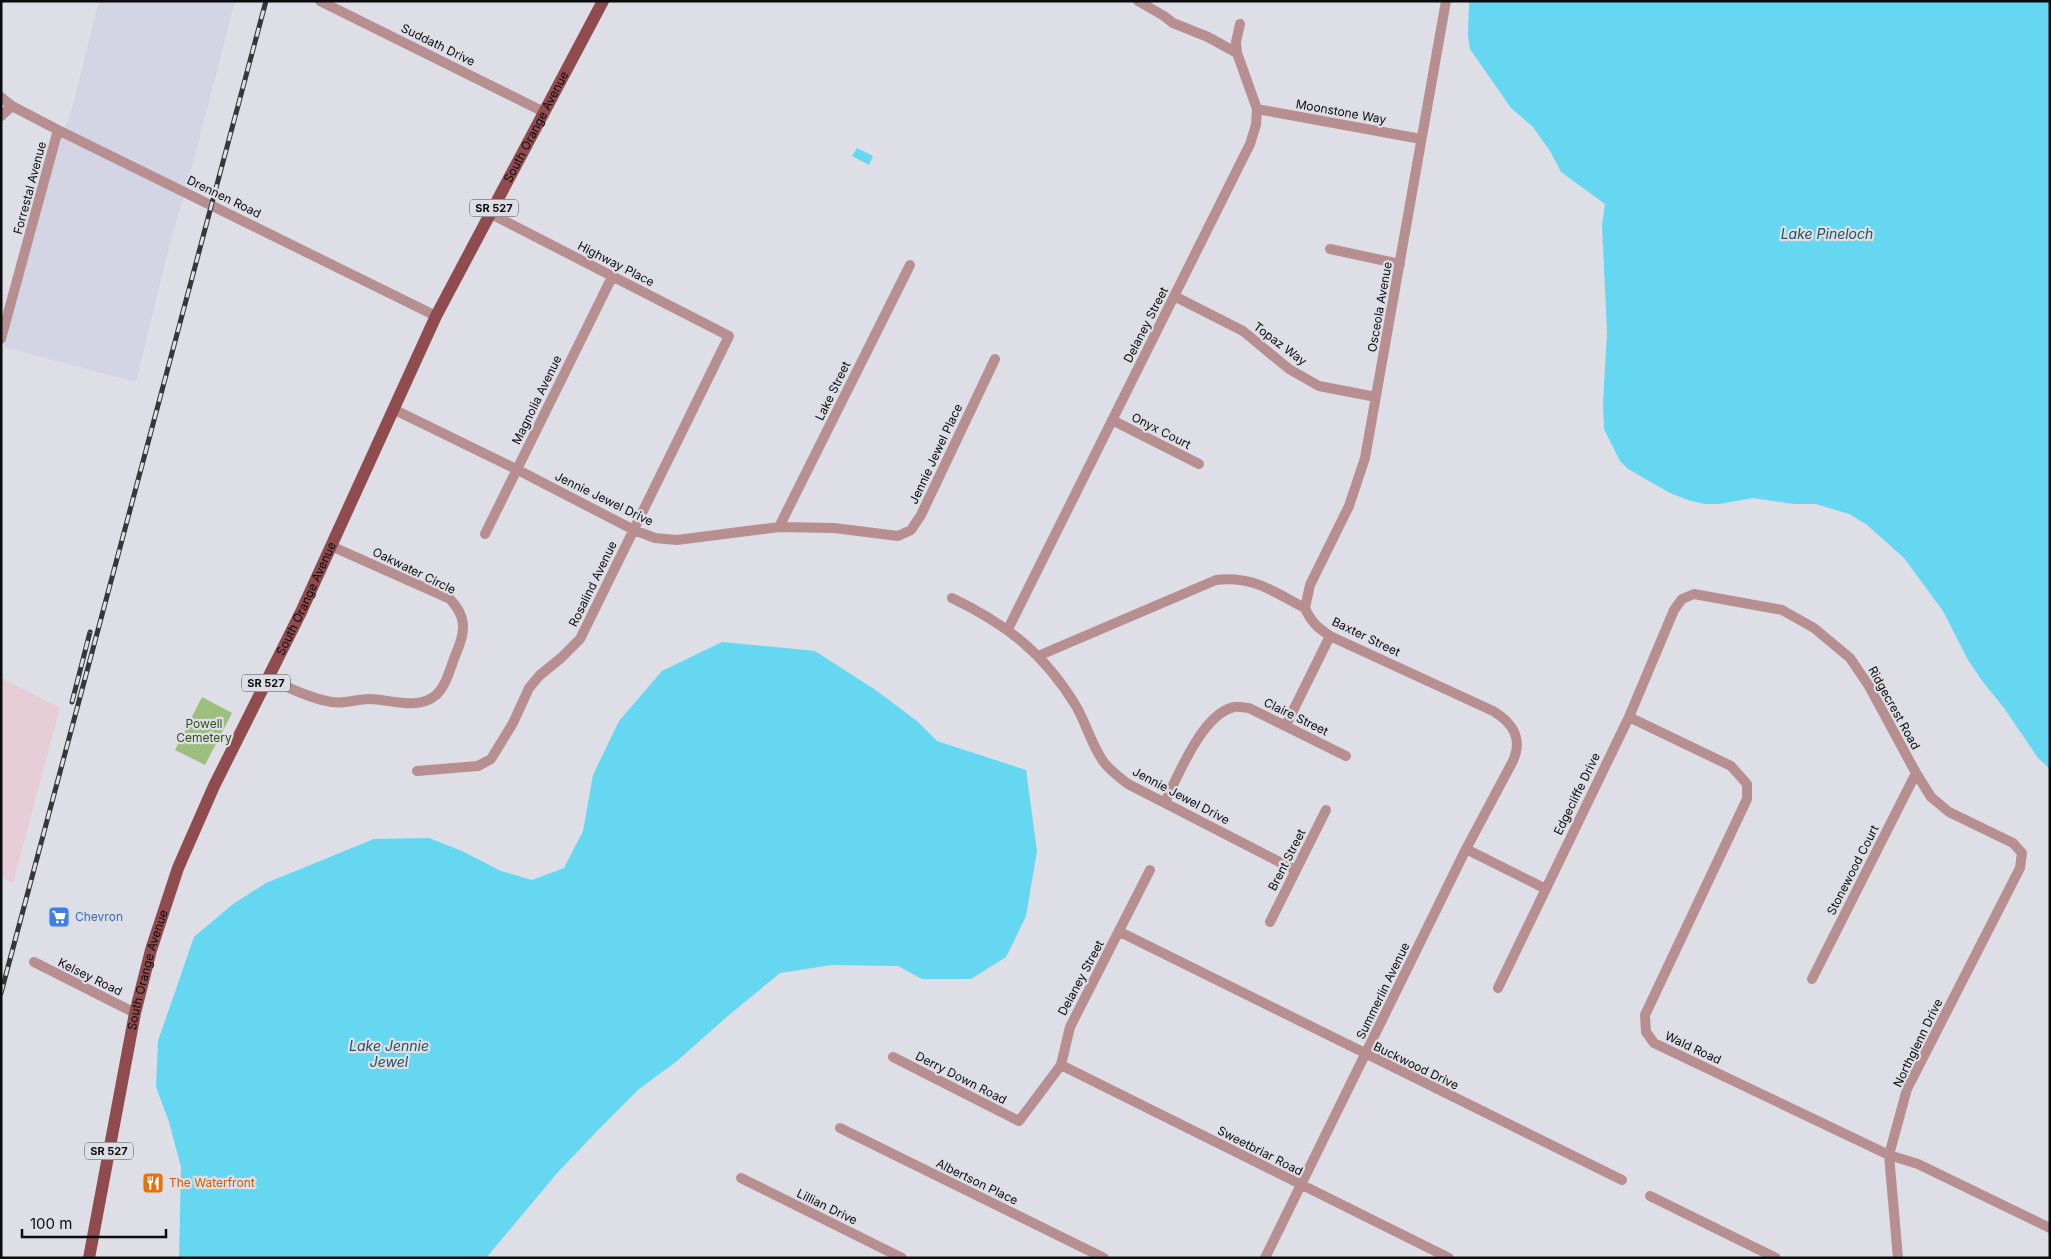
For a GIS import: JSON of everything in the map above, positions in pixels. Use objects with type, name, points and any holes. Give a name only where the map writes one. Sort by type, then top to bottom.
[{"type":"main road","name":"South Orange Avenue","points":[[89,1258],[135,1013],[151,950],[178,868],[214,786],[268,679],[331,546],[436,316],[603,1]]},
{"type":"street","name":"Suddath Drive","points":[[320,1],[544,112]]},
{"type":"street","points":[[1138,1],[1173,23],[1208,37],[1237,53]]},
{"type":"street","name":"Osceola Avenue","points":[[1305,608],[1310,585],[1339,528],[1357,484],[1365,458],[1446,1]]},
{"type":"street","name":"Delaney Street","points":[[1008,630],[1250,144],[1256,125],[1257,109],[1237,53],[1236,42],[1240,24]]},
{"type":"street","name":"Drennen Road","points":[[1,98],[12,106],[58,130],[436,316]]},
{"type":"street","points":[[1,116],[12,106]]},
{"type":"street","name":"Moonstone Way","points":[[1257,109],[1421,139]]},
{"type":"street","name":"Forrestal Avenue","points":[[1,339],[58,130]]},
{"type":"street","name":"Highway Place","points":[[491,214],[729,336]]},
{"type":"street","points":[[1330,249],[1400,264]]},
{"type":"street","name":"Lake Street","points":[[779,528],[910,266]]},
{"type":"street","name":"Magnolia Avenue","points":[[485,534],[612,277]]},
{"type":"street","name":"Topaz Way","points":[[1174,296],[1242,331],[1289,369],[1319,386],[1376,397]]},
{"type":"street","name":"Rosalind Avenue","points":[[417,771],[478,766],[491,759],[513,723],[529,688],[540,675],[562,658],[580,639],[729,336]]},
{"type":"street","name":"Jennie Jewel Place","points":[[880,535],[898,536],[905,534],[917,523],[995,359]]},
{"type":"street","name":"Jennie Jewel Drive","points":[[394,409],[634,530],[655,538],[677,540],[779,528],[834,528],[880,535]]},
{"type":"street","name":"Onyx Court","points":[[1112,420],[1199,464]]},
{"type":"street","name":"Oakwater Circle","points":[[268,679],[313,698],[344,703],[369,699],[419,703],[435,696],[443,685],[462,637],[464,627],[462,616],[457,606],[450,599],[331,546]]},
{"type":"street","name":"Baxter Street","points":[[1038,656],[1216,580],[1232,578],[1246,580],[1305,608],[1309,618],[1330,636],[1493,711],[1511,725],[1516,734]]},
{"type":"street","name":"Ridgecrest Road","points":[[1674,610],[1682,599],[1694,594],[1782,610],[1814,628],[1850,658],[1869,686],[1931,797],[1949,812],[2013,843],[2022,853]]},
{"type":"street","name":"Jennie Jewel Drive","points":[[952,598],[984,614],[1008,630],[1038,656],[1064,687],[1077,708],[1103,761],[1128,784],[1295,870]]},
{"type":"street","name":"Edgecliffe Drive","points":[[1498,988],[1628,717],[1674,610]]},
{"type":"street","points":[[1286,726],[1330,636]]},
{"type":"street","name":"Claire Street","points":[[1165,802],[1200,734],[1214,717],[1234,707],[1249,708],[1346,756]]},
{"type":"street","name":"Wald Road","points":[[1628,717],[1731,766],[1746,784],[1747,799],[1645,1014],[1646,1032],[1654,1043],[1889,1155],[1918,1164],[2050,1228]]},
{"type":"street","name":"Summerlin Avenue","points":[[1265,1258],[1466,848],[1517,752],[1516,734]]},
{"type":"street","name":"Stonewood Court","points":[[1812,979],[1916,773]]},
{"type":"street","name":"Brent Street","points":[[1270,922],[1326,810]]},
{"type":"street","points":[[1466,848],[1546,889]]},
{"type":"street","name":"Northglenn Drive","points":[[1898,1258],[1889,1155],[1907,1089],[2020,868],[2022,853]]},
{"type":"street","name":"Delaney Street","points":[[1019,1121],[1061,1065],[1070,1027],[1150,870]]},
{"type":"street","name":"Buckwood Drive","points":[[1120,932],[1622,1180]]},
{"type":"street","name":"Kelsey Road","points":[[34,962],[135,1013]]},
{"type":"street","name":"Derry Down Road","points":[[893,1057],[1019,1121]]},
{"type":"street","name":"Sweetbriar Road","points":[[1061,1065],[1449,1258]]},
{"type":"street","name":"Albertson Place","points":[[840,1128],[1104,1258]]},
{"type":"street","name":"Lillian Drive","points":[[741,1178],[902,1258]]},
{"type":"street","points":[[1650,1196],[1776,1258]]},
{"type":"shaded area","points":[[99,1],[235,1],[189,179],[170,243],[136,382],[4,347],[57,151],[72,108]]},
{"type":"shaded area","points":[[1,678],[60,708],[13,883],[1,877]]},
{"type":"green space","name":"Powell Cemetery","points":[[202,697],[232,713],[205,765],[175,750]]},
{"type":"water","name":"Lake Pineloch","points":[[1469,1],[2050,1],[2050,769],[2038,758],[2004,708],[1983,682],[1968,660],[1943,611],[1904,558],[1866,524],[1849,514],[1816,504],[1794,504],[1753,498],[1719,504],[1705,504],[1688,500],[1670,493],[1628,469],[1620,461],[1604,429],[1603,403],[1607,332],[1602,225],[1605,204],[1561,172],[1550,151],[1533,127],[1511,108],[1470,49],[1468,36]]},
{"type":"water","points":[[857,148],[873,156],[869,165],[852,156]]},
{"type":"water","name":"Lake Jennie Jewel","points":[[722,642],[815,651],[877,691],[918,722],[937,741],[1026,770],[1037,851],[1026,916],[1006,957],[971,979],[922,979],[898,966],[832,965],[780,973],[677,1061],[639,1089],[558,1172],[486,1258],[179,1258],[181,1167],[169,1122],[156,1087],[158,1041],[194,937],[233,904],[266,883],[374,839],[429,838],[462,851],[501,871],[532,880],[564,868],[583,831],[593,775],[619,721],[662,671]]},
{"type":"railway","points":[[1,993],[266,1]]},
{"type":"railway","points":[[72,702],[90,632]]},
{"type":"place","name":"Chevron","points":[[59,917]]},
{"type":"place","name":"The Waterfront","points":[[153,1183]]}]
